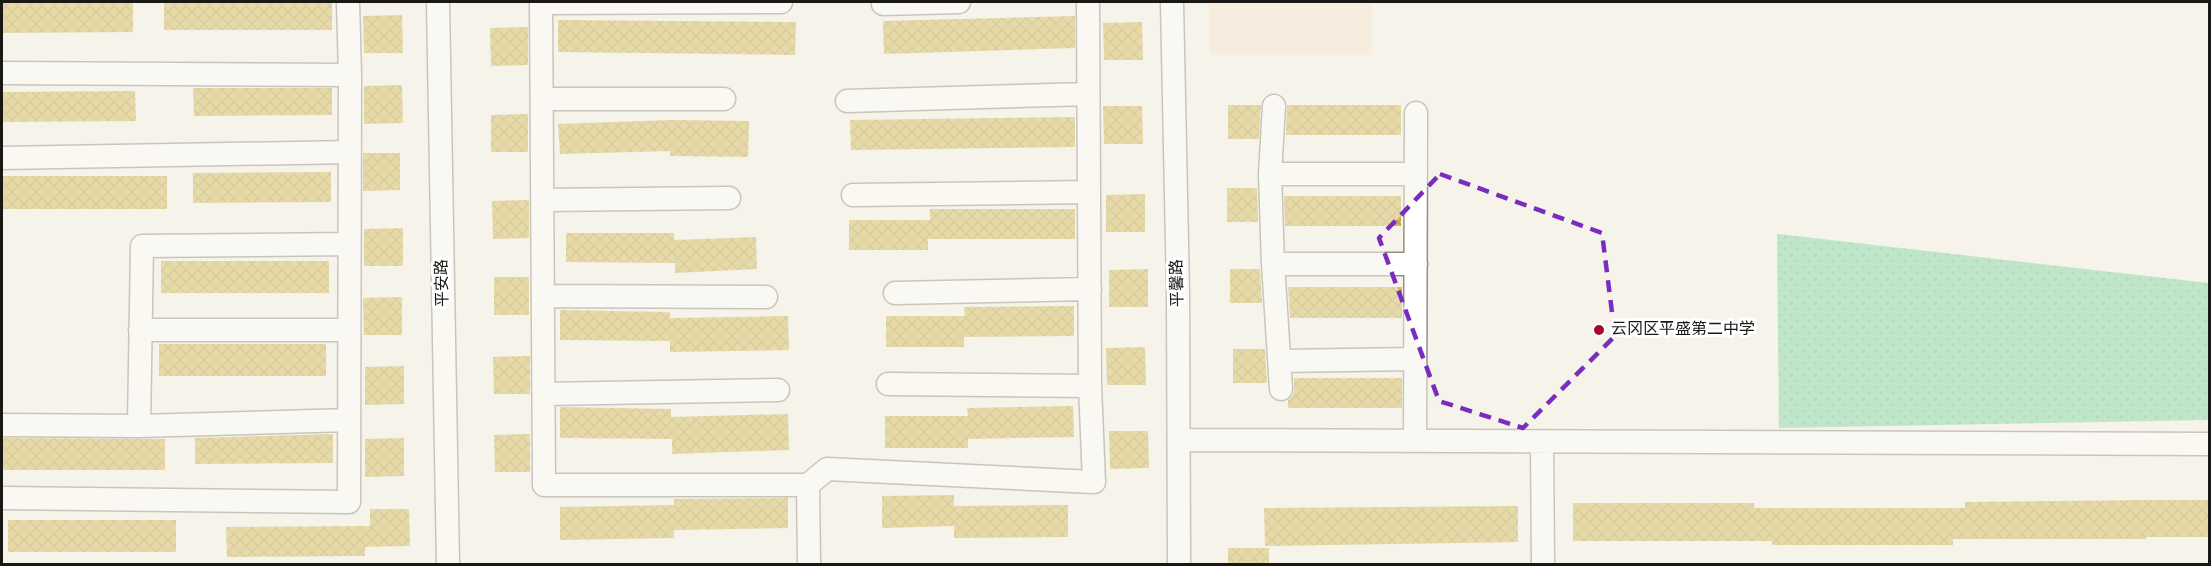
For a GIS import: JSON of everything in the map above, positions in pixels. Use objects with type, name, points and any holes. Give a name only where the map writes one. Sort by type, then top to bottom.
[{"type":"street","points":[[2,498],[349,502],[350,75],[348,2]]},
{"type":"street","name":"平安路","points":[[438,2],[448,564]]},
{"type":"street","points":[[781,2],[542,2],[544,485],[808,485],[826,469],[1094,482],[1090,386],[1088,2]]},
{"type":"street","points":[[883,4],[959,2]]},
{"type":"street","name":"平馨路","points":[[1172,2],[1178,280],[1179,564]]},
{"type":"street","points":[[2,73],[350,75]]},
{"type":"street","points":[[847,101],[1088,94]]},
{"type":"street","points":[[542,99],[724,99]]},
{"type":"street","points":[[1275,106],[1270,174],[1281,388]]},
{"type":"street","points":[[1415,441],[1416,113]]},
{"type":"street","points":[[2,158],[350,152]]},
{"type":"street","points":[[1270,174],[1416,174]]},
{"type":"street","points":[[853,195],[1089,192]]},
{"type":"street","points":[[543,200],[729,198]]},
{"type":"street","points":[[139,426],[142,246],[349,244]]},
{"type":"street","points":[[1273,264],[1416,264]]},
{"type":"street","points":[[895,293],[1090,289]]},
{"type":"street","points":[[543,296],[766,297]]},
{"type":"street","points":[[140,330],[349,330]]},
{"type":"street","points":[[1280,361],[1415,359]]},
{"type":"street","points":[[888,384],[1090,386]]},
{"type":"street","points":[[544,394],[778,390]]},
{"type":"street","points":[[2,425],[139,426],[349,420]]},
{"type":"street","points":[[1179,440],[2210,444]]},
{"type":"street","points":[[1542,442],[1543,564]]},
{"type":"street","points":[[808,485],[809,564]]},
{"type":"highlighted area","points":[[1440,174],[1602,233],[1615,336],[1523,428],[1439,401],[1379,238]]},
{"type":"shaded area","points":[[1209,2],[1372,2],[1371,55],[1209,55]]},
{"type":"green space","points":[[1777,234],[2209,283],[2209,420],[1779,428]]},
{"type":"building","points":[[133,2],[133,32],[2,33],[2,3]]},
{"type":"building","points":[[164,2],[332,2],[332,30],[164,30]]},
{"type":"building","points":[[402,15],[403,53],[364,53],[363,16]]},
{"type":"building","points":[[1075,16],[1075,48],[884,54],[883,21]]},
{"type":"building","points":[[558,20],[796,22],[795,55],[558,52]]},
{"type":"building","points":[[1142,22],[1143,60],[1104,60],[1103,23]]},
{"type":"building","points":[[528,27],[528,65],[491,66],[490,28]]},
{"type":"building","points":[[402,85],[403,123],[364,124],[364,86]]},
{"type":"building","points":[[193,88],[332,88],[332,115],[194,116]]},
{"type":"building","points":[[135,91],[136,121],[2,122],[2,92]]},
{"type":"building","points":[[1228,105],[1261,105],[1259,139],[1228,139]]},
{"type":"building","points":[[1287,105],[1401,105],[1401,135],[1286,135]]},
{"type":"building","points":[[1103,106],[1142,106],[1143,144],[1104,144]]},
{"type":"building","points":[[528,114],[528,152],[491,152],[491,115]]},
{"type":"building","points":[[1075,117],[1075,147],[851,150],[850,120]]},
{"type":"building","points":[[671,120],[749,121],[748,157],[670,156],[670,151],[560,154],[558,124]]},
{"type":"building","points":[[363,153],[400,153],[400,190],[363,191]]},
{"type":"building","points":[[331,172],[331,202],[193,203],[193,173]]},
{"type":"building","points":[[2,176],[167,176],[167,209],[2,209]]},
{"type":"building","points":[[1227,188],[1257,188],[1258,222],[1227,222]]},
{"type":"building","points":[[1145,194],[1145,232],[1106,232],[1106,195]]},
{"type":"building","points":[[1284,196],[1401,196],[1401,226],[1285,226]]},
{"type":"building","points":[[529,200],[529,238],[493,239],[492,201]]},
{"type":"building","points":[[930,209],[1075,209],[1075,239],[928,239],[928,250],[849,250],[849,220],[930,220]]},
{"type":"building","points":[[403,228],[403,266],[364,266],[364,229]]},
{"type":"building","points":[[566,233],[674,233],[674,240],[756,237],[757,269],[675,273],[675,263],[566,262]]},
{"type":"building","points":[[161,261],[329,261],[329,293],[161,293]]},
{"type":"building","points":[[1148,269],[1148,307],[1109,307],[1109,270]]},
{"type":"building","points":[[1230,269],[1260,269],[1262,303],[1230,303]]},
{"type":"building","points":[[494,277],[529,277],[529,315],[494,315]]},
{"type":"building","points":[[1288,287],[1402,287],[1402,318],[1290,318]]},
{"type":"building","points":[[402,297],[402,335],[364,335],[363,298]]},
{"type":"building","points":[[1074,306],[1074,336],[964,337],[964,347],[886,347],[886,316],[965,316],[964,307]]},
{"type":"building","points":[[560,310],[670,312],[670,318],[788,316],[789,350],[670,352],[670,341],[560,340]]},
{"type":"building","points":[[159,344],[326,344],[326,376],[159,376]]},
{"type":"building","points":[[1145,347],[1146,385],[1107,385],[1106,348]]},
{"type":"building","points":[[1233,349],[1265,349],[1267,383],[1233,383]]},
{"type":"building","points":[[530,356],[530,394],[494,394],[493,357]]},
{"type":"building","points":[[404,366],[404,404],[365,405],[365,367]]},
{"type":"building","points":[[1294,378],[1402,378],[1402,408],[1288,408],[1288,400],[1293,395]]},
{"type":"building","points":[[1073,406],[1074,437],[968,439],[968,448],[885,448],[885,416],[968,416],[967,408]]},
{"type":"building","points":[[560,407],[671,409],[671,417],[788,414],[789,450],[672,454],[672,439],[560,438]]},
{"type":"building","points":[[1109,431],[1148,431],[1149,468],[1110,469]]},
{"type":"building","points":[[333,434],[333,463],[195,464],[195,438]]},
{"type":"building","points":[[530,434],[530,472],[495,472],[494,435]]},
{"type":"building","points":[[2,438],[165,439],[165,470],[2,470]]},
{"type":"building","points":[[404,438],[404,476],[365,477],[365,439]]},
{"type":"building","points":[[954,495],[954,506],[1068,505],[1068,537],[954,538],[954,526],[882,528],[882,496]]},
{"type":"building","points":[[788,498],[788,528],[674,530],[674,538],[560,540],[560,507],[674,505],[674,499]]},
{"type":"building","points":[[2210,500],[2210,537],[1953,539],[1953,545],[1772,545],[1772,541],[1573,541],[1573,503],[1754,503],[1754,508],[1965,508],[1965,502]]},
{"type":"building","points":[[1518,506],[1518,542],[1265,546],[1264,508]]},
{"type":"building","points":[[370,509],[409,509],[410,546],[365,547],[365,556],[227,557],[226,527],[370,526]]},
{"type":"building","points":[[8,520],[176,520],[176,552],[8,552]]},
{"type":"building","points":[[1228,548],[1269,548],[1269,564],[1228,564]]},
{"type":"place","name":"云冈区平盛第二中学","points":[[1599,330]]}]
